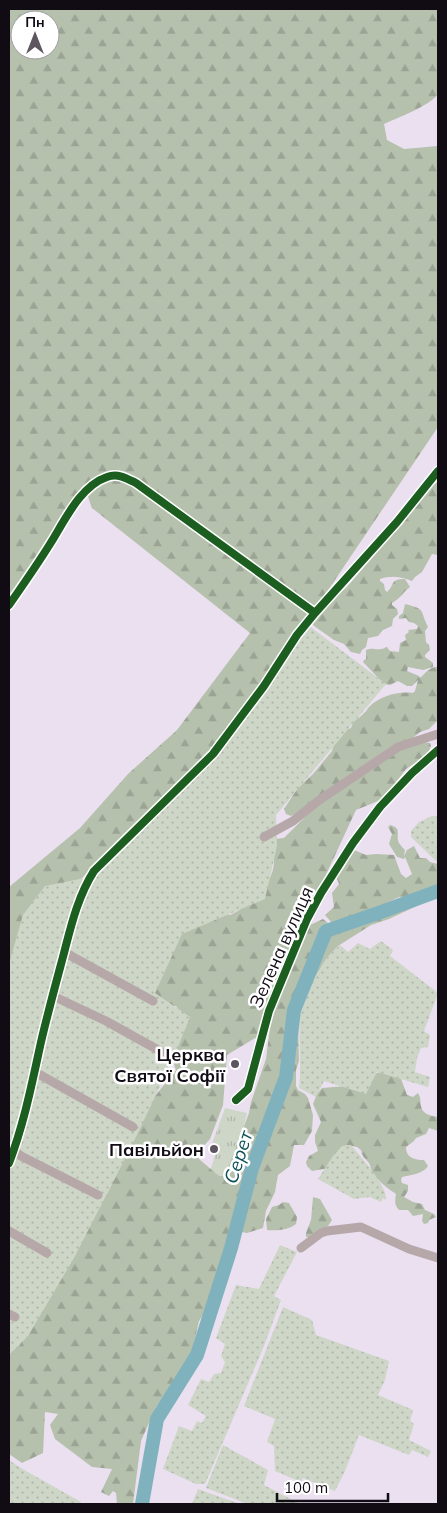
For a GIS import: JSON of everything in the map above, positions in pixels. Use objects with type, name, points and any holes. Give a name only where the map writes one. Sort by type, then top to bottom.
[{"type":"street","points":[[9,1163],[35,1072],[46,1020],[75,912],[94,872],[213,754],[264,686],[297,635],[367,557],[438,471]]},
{"type":"street","points":[[9,605],[52,542],[68,512],[98,481],[109,476],[122,475],[136,482],[315,613]]},
{"type":"street","points":[[264,837],[293,821],[318,801],[398,747],[438,734]]},
{"type":"street","name":"Зелена вулиця","points":[[236,1100],[248,1089],[269,1011],[307,919],[321,893],[353,843],[380,807],[412,773],[438,750]]},
{"type":"street","points":[[64,952],[153,1001]]},
{"type":"street","points":[[53,996],[106,1021],[169,1056]]},
{"type":"street","points":[[35,1072],[133,1127]]},
{"type":"street","points":[[14,1149],[19,1155],[98,1195]]},
{"type":"street","points":[[301,1248],[327,1230],[361,1227],[410,1250],[438,1258]]},
{"type":"street","points":[[9,1232],[47,1253]]},
{"type":"green space","points":[[9,9],[438,9],[438,94],[420,107],[384,124],[387,140],[404,149],[438,146],[438,427],[316,608],[285,647],[218,744],[81,879],[48,891],[9,984],[9,887],[80,828],[128,774],[177,730],[250,633],[92,508],[87,494],[9,605]]},
{"type":"green space","points":[[438,482],[438,555],[432,554],[422,572],[412,581],[404,578],[396,577],[380,579],[387,592],[393,582],[397,580],[405,579],[410,587],[392,603],[397,609],[398,614],[393,619],[392,626],[383,630],[378,636],[368,638],[366,647],[360,654],[351,652],[344,644],[334,640],[314,626],[309,619],[320,606],[346,588],[391,536],[399,523],[410,513],[433,485]]},
{"type":"green space","points":[[405,604],[420,609],[423,613],[428,627],[425,631],[426,642],[430,650],[425,657],[433,663],[433,667],[423,670],[408,667],[407,671],[420,678],[426,672],[438,667],[438,720],[429,729],[420,732],[302,811],[291,816],[286,814],[284,809],[297,789],[313,774],[332,751],[335,739],[340,732],[351,728],[355,721],[378,700],[395,694],[413,693],[415,691],[418,680],[412,686],[407,686],[398,681],[390,685],[384,684],[363,662],[366,659],[366,650],[368,649],[387,647],[390,651],[399,652],[400,643],[406,640],[405,635],[409,632],[408,630],[417,629],[418,626],[409,622],[406,618],[399,619]]},
{"type":"green space","points":[[304,622],[386,684],[276,815],[277,846],[265,899],[182,934],[155,993],[190,1017],[174,1057],[136,1137],[74,1258],[28,1336],[9,1355],[9,964],[23,915],[45,886],[85,878],[242,717]]},
{"type":"green space","points":[[422,742],[430,743],[431,746],[427,755],[406,769],[383,799],[356,810],[291,950],[260,1035],[227,1055],[223,1105],[210,1139],[197,1153],[199,1159],[219,1176],[224,1176],[226,1173],[249,1113],[266,1059],[273,1004],[310,925],[323,919],[328,923],[318,935],[317,949],[288,1009],[276,1104],[266,1116],[255,1160],[241,1187],[213,1299],[199,1321],[190,1360],[156,1407],[141,1441],[133,1504],[117,1504],[116,1493],[113,1491],[109,1496],[101,1492],[112,1469],[92,1467],[55,1439],[50,1425],[58,1414],[45,1412],[43,1453],[22,1463],[9,1454],[9,1347],[19,1346],[29,1317],[70,1260],[109,1190],[134,1137],[135,1121],[176,1070],[167,1043],[185,1018],[176,1006],[158,1007],[151,996],[178,934],[215,909],[230,915],[245,906],[260,893],[270,877],[274,858],[271,848],[255,841],[284,838],[330,792],[393,751]]},
{"type":"green space","points":[[432,816],[438,816],[438,863],[411,837],[411,831],[419,822]]},
{"type":"green space","points":[[390,825],[398,830],[399,843],[405,850],[404,856],[407,850],[414,846],[420,858],[426,858],[430,862],[438,864],[438,885],[406,897],[399,897],[366,913],[332,923],[325,915],[334,907],[332,893],[339,884],[336,876],[344,868],[351,852],[354,850],[366,855],[394,855],[401,874],[406,878],[412,874],[405,857],[404,859],[397,857],[389,844],[392,834],[388,827]]},
{"type":"green space","points":[[438,888],[438,896],[389,919],[371,925],[338,946],[327,958],[304,1002],[298,1020],[299,1061],[296,1070],[296,1086],[308,1098],[313,1115],[312,1131],[304,1145],[294,1145],[290,1166],[278,1175],[275,1192],[266,1211],[263,1228],[247,1233],[242,1232],[236,1222],[242,1212],[242,1206],[248,1201],[255,1161],[279,1103],[279,1096],[284,1089],[290,1065],[284,1057],[295,1005],[322,942],[329,935],[346,925],[383,912]]},
{"type":"green space","points":[[381,941],[393,950],[390,956],[438,993],[424,1031],[430,1035],[428,1047],[421,1048],[415,1072],[430,1077],[428,1087],[377,1072],[366,1094],[324,1081],[316,1097],[299,1088],[300,1015],[307,994],[323,964],[340,945],[348,952],[358,943],[370,949]]},
{"type":"green space","points":[[382,1071],[400,1076],[407,1095],[413,1097],[418,1093],[423,1111],[438,1117],[438,1131],[429,1128],[426,1134],[416,1138],[406,1147],[409,1156],[414,1159],[424,1160],[428,1166],[426,1169],[413,1175],[402,1177],[401,1180],[402,1183],[408,1185],[408,1191],[404,1197],[422,1204],[425,1210],[436,1217],[429,1220],[428,1223],[424,1224],[422,1221],[423,1214],[413,1216],[408,1210],[399,1210],[397,1208],[396,1194],[374,1175],[369,1163],[357,1147],[347,1145],[340,1149],[329,1168],[312,1171],[307,1166],[306,1162],[309,1156],[318,1151],[315,1135],[321,1122],[313,1104],[317,1094],[322,1088],[346,1086]]},
{"type":"green space","points":[[225,1108],[247,1113],[232,1173],[228,1176],[217,1177],[210,1171],[218,1146],[212,1144]]},
{"type":"green space","points":[[351,1145],[378,1179],[383,1187],[386,1200],[383,1198],[381,1202],[370,1197],[354,1199],[318,1179],[342,1146]]},
{"type":"green space","points":[[313,1197],[320,1199],[332,1220],[328,1226],[306,1237],[311,1220]]},
{"type":"green space","points":[[283,1202],[289,1203],[297,1217],[296,1224],[282,1230],[267,1230],[266,1219],[272,1207]]},
{"type":"green space","points":[[280,1245],[297,1252],[274,1296],[281,1300],[264,1346],[205,1484],[196,1484],[163,1469],[179,1426],[192,1431],[197,1421],[202,1423],[206,1416],[188,1405],[201,1379],[209,1382],[214,1374],[221,1373],[225,1362],[221,1356],[225,1344],[216,1338],[236,1285],[259,1289]]},
{"type":"green space","points":[[283,1307],[312,1320],[316,1335],[389,1361],[385,1380],[378,1395],[413,1410],[410,1421],[414,1424],[409,1440],[431,1451],[428,1457],[412,1450],[409,1455],[359,1435],[335,1491],[303,1478],[301,1482],[275,1471],[274,1446],[267,1442],[275,1419],[244,1406]]},
{"type":"green space","points":[[223,1445],[268,1470],[264,1485],[300,1504],[248,1504],[206,1488]]},
{"type":"green space","points":[[9,1460],[81,1502],[80,1504],[9,1504]]},
{"type":"green space","points":[[198,1489],[240,1504],[192,1504]]},
{"type":"waterway","name":"Серет","points":[[142,1504],[157,1419],[197,1355],[231,1248],[252,1168],[286,1077],[294,1010],[326,931],[438,891]]},
{"type":"cycle path","points":[[9,1163],[31,1088],[46,1020],[72,922],[79,901],[94,871],[213,754],[264,686],[297,635],[397,522],[438,471]]},
{"type":"cycle path","points":[[9,605],[81,496],[97,482],[107,477],[115,476],[136,483],[315,613]]},
{"type":"cycle path","points":[[236,1100],[248,1089],[269,1011],[307,919],[321,893],[353,843],[380,807],[412,773],[438,750]]},
{"type":"place","name":"Церква Святої Софії","points":[[235,1064]]},
{"type":"place","name":"Павільйон","points":[[214,1149]]}]
